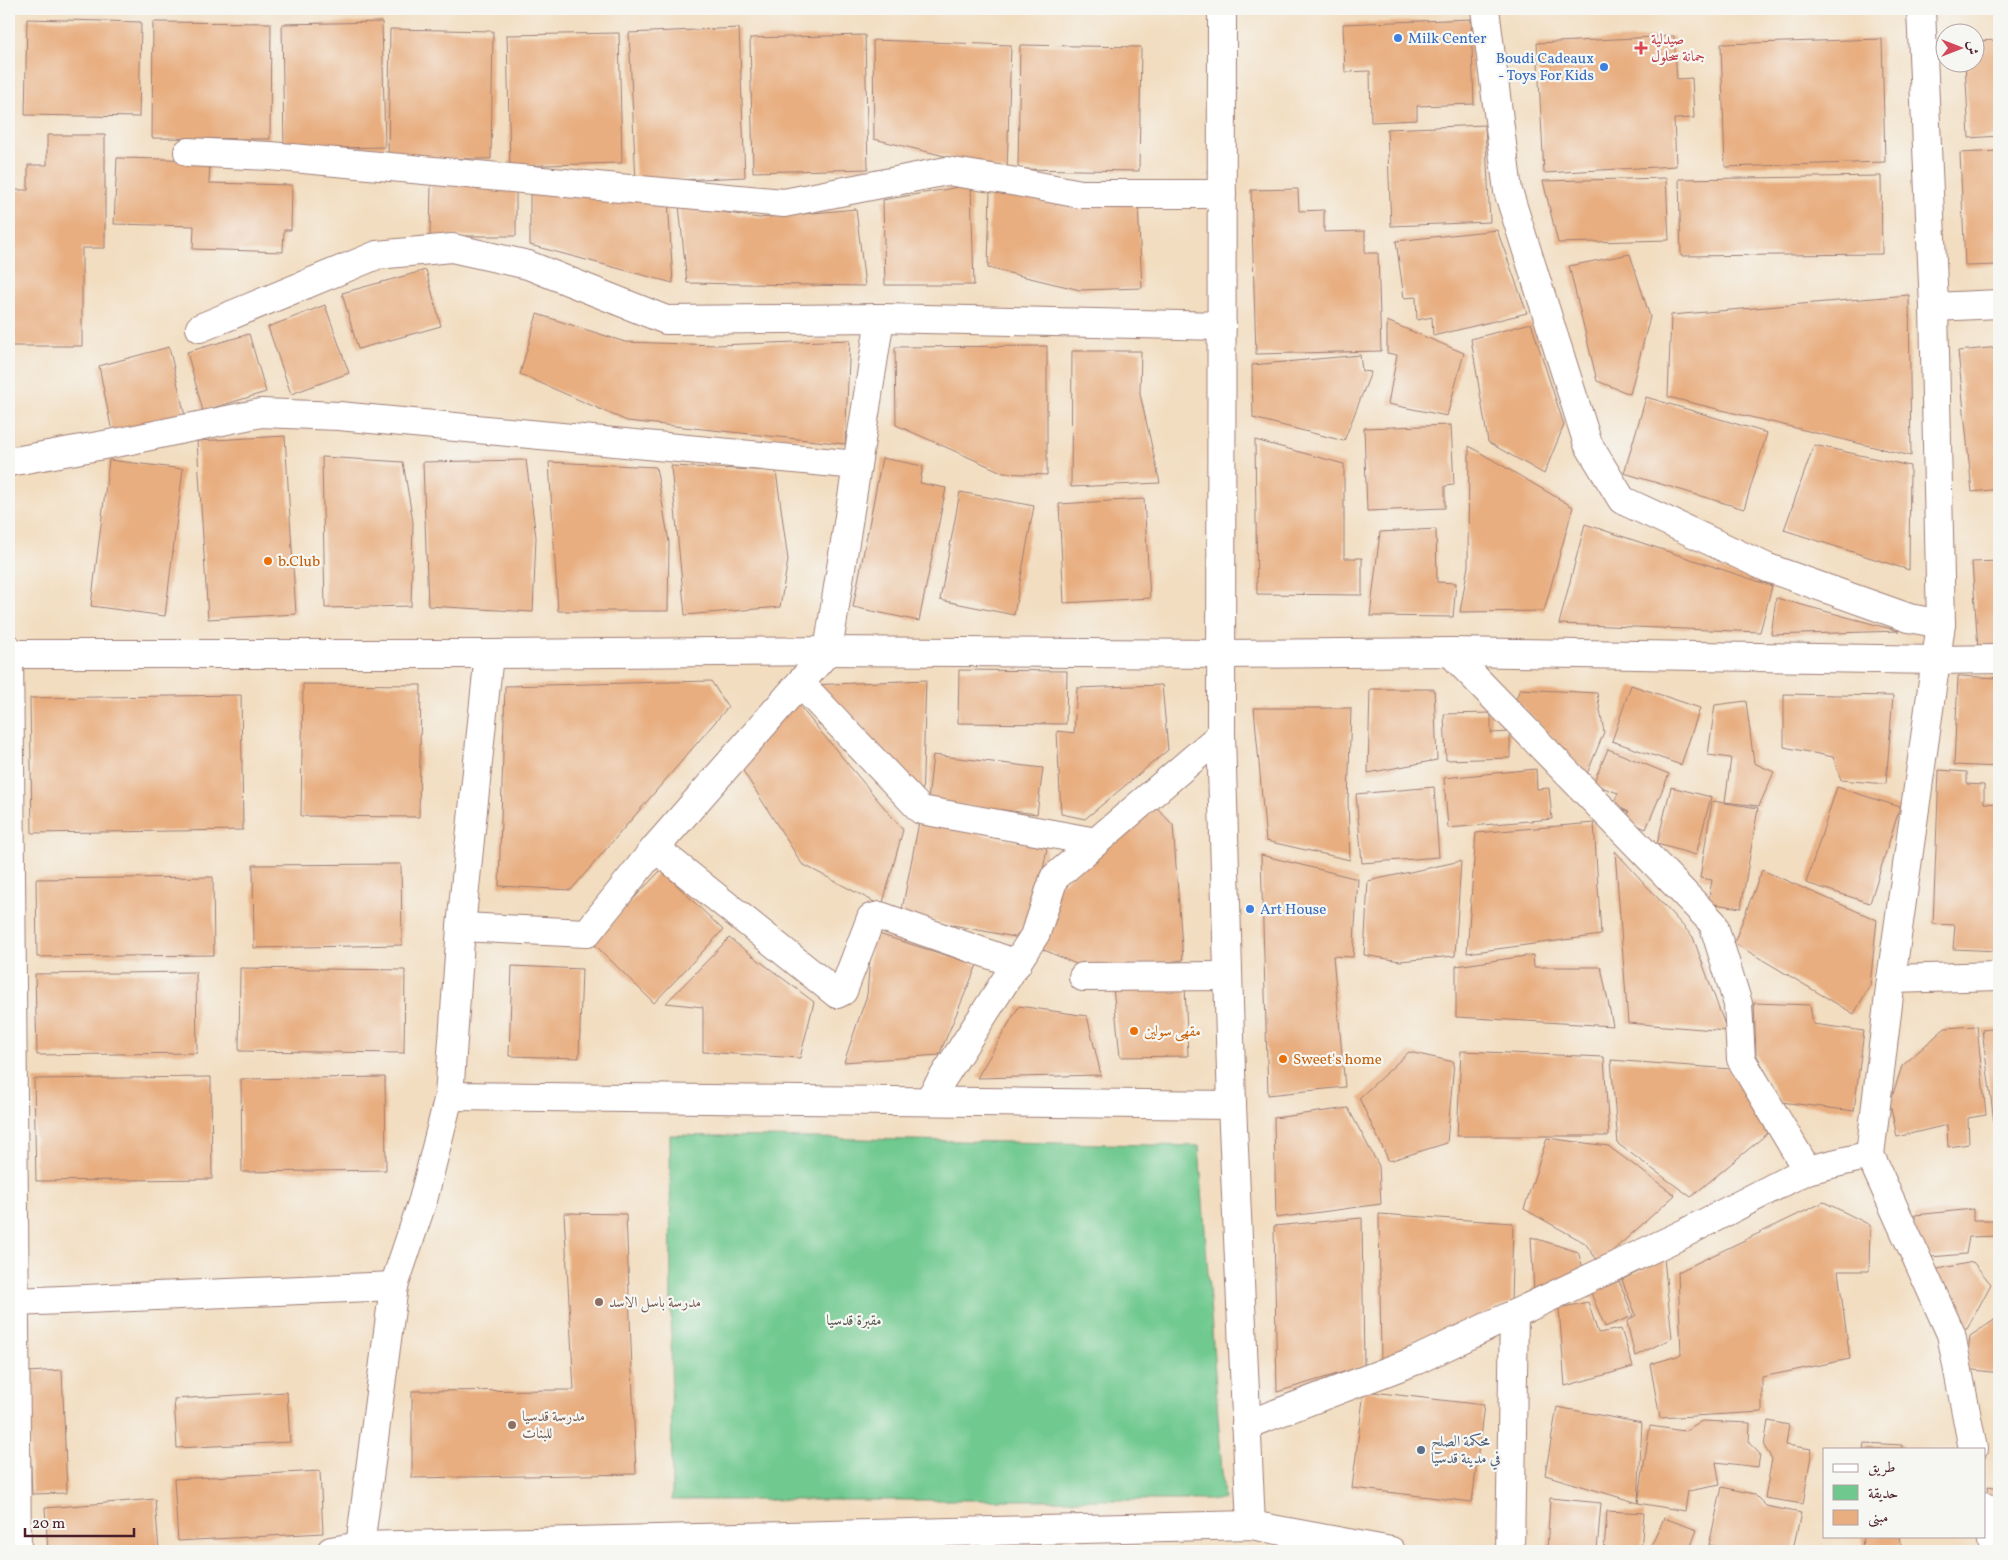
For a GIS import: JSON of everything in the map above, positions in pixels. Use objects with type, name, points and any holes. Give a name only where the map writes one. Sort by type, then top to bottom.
[{"type":"street","points":[[1222,9],[1221,735],[1232,1105],[1251,1525]]},
{"type":"street","points":[[1484,9],[1508,191],[1588,444],[1622,500],[1768,568],[1909,618],[1941,624]]},
{"type":"street","points":[[1921,9],[1934,307],[1941,624],[1891,979],[1870,1155],[1952,1334],[1973,1448]]},
{"type":"street","points":[[188,152],[270,156],[784,203],[947,172],[1081,194],[1222,194]]},
{"type":"street","points":[[200,328],[377,255],[452,248],[528,265],[666,320],[880,318],[1222,326]]},
{"type":"street","points":[[1934,307],[1999,304]]},
{"type":"street","points":[[461,927],[587,933],[655,848],[828,651],[880,318]]},
{"type":"street","points":[[9,462],[126,441],[261,412],[349,416],[857,465]]},
{"type":"street","points":[[9,649],[17,1551]]},
{"type":"street","points":[[9,654],[490,654],[828,651],[1222,654],[1450,652],[1937,660],[1999,659]]},
{"type":"street","points":[[1450,652],[1713,923],[1738,1004],[1740,1059],[1807,1170]]},
{"type":"street","points":[[360,1549],[394,1286],[423,1200],[449,1096],[461,927],[490,654]]},
{"type":"street","points":[[800,683],[921,810],[1096,842]]},
{"type":"street","points":[[928,1101],[1036,933],[1054,878],[1221,735]]},
{"type":"street","points":[[655,848],[837,994],[843,991],[871,918],[880,916],[1017,964]]},
{"type":"street","points":[[1084,977],[1228,976]]},
{"type":"street","points":[[1891,979],[1999,976]]},
{"type":"street","points":[[449,1096],[1232,1105]]},
{"type":"street","points":[[1246,1425],[1417,1360],[1681,1235],[1807,1170],[1870,1155]]},
{"type":"street","points":[[15,1302],[394,1286]]},
{"type":"street","points":[[1510,1551],[1514,1314]]},
{"type":"street","points":[[1986,1516],[1993,1551]]},
{"type":"street","points":[[331,1551],[1251,1525],[1312,1544],[1391,1551]]},
{"type":"green space","name":"مقبرة قدسيا","points":[[670,1135],[1199,1146],[1224,1500],[672,1500]]},
{"type":"building","points":[[27,19],[141,22],[139,117],[25,115]]},
{"type":"building","points":[[1471,19],[1474,104],[1417,106],[1417,120],[1371,122],[1370,71],[1345,72],[1343,24]]},
{"type":"building","points":[[153,22],[271,23],[270,139],[152,138]]},
{"type":"building","points":[[382,22],[385,147],[284,149],[282,24]]},
{"type":"building","points":[[739,28],[745,177],[636,182],[629,33]]},
{"type":"building","points":[[390,29],[493,31],[491,159],[388,158]]},
{"type":"building","points":[[619,33],[622,163],[510,166],[507,35]]},
{"type":"building","points":[[865,35],[868,169],[753,172],[750,38]]},
{"type":"building","points":[[1674,36],[1677,79],[1692,78],[1694,118],[1674,119],[1676,166],[1544,173],[1537,43]]},
{"type":"building","points":[[1882,39],[1885,162],[1725,167],[1721,44]]},
{"type":"building","points":[[873,40],[1011,45],[1007,171],[874,139]]},
{"type":"building","points":[[1999,40],[1999,136],[1969,138],[1966,72],[1986,72],[1986,41]]},
{"type":"building","points":[[1020,45],[1141,47],[1139,171],[1018,169]]},
{"type":"building","points":[[1485,125],[1490,222],[1391,226],[1387,129]]},
{"type":"building","points":[[47,135],[105,135],[105,248],[82,248],[82,346],[9,346],[9,190],[28,190],[28,165],[47,165]]},
{"type":"building","points":[[1999,151],[1999,265],[1965,266],[1960,153]]},
{"type":"building","points":[[117,158],[210,160],[209,183],[292,185],[291,230],[284,230],[283,252],[193,249],[194,226],[114,224]]},
{"type":"building","points":[[1881,176],[1882,254],[1681,256],[1679,179]]},
{"type":"building","points":[[1666,178],[1669,240],[1558,243],[1543,181]]},
{"type":"building","points":[[431,184],[516,184],[516,236],[430,236]]},
{"type":"building","points":[[971,185],[974,285],[885,285],[883,200]]},
{"type":"building","points":[[530,187],[668,199],[673,283],[530,245]]},
{"type":"building","points":[[1298,189],[1299,211],[1324,210],[1324,232],[1365,231],[1365,253],[1378,253],[1381,351],[1256,354],[1251,190]]},
{"type":"building","points":[[990,190],[1138,204],[1142,288],[1080,290],[988,268]]},
{"type":"building","points":[[679,205],[759,218],[856,209],[865,286],[687,283]]},
{"type":"building","points":[[1497,230],[1527,313],[1433,336],[1432,317],[1417,320],[1416,297],[1404,298],[1396,241]]},
{"type":"building","points":[[1630,254],[1650,317],[1630,394],[1597,381],[1569,266]]},
{"type":"building","points":[[426,270],[441,326],[358,349],[342,293]]},
{"type":"building","points":[[1909,295],[1911,456],[1668,397],[1671,315]]},
{"type":"building","points":[[325,305],[349,373],[291,394],[268,327]]},
{"type":"building","points":[[537,314],[625,342],[717,345],[850,340],[845,444],[627,421],[520,374]]},
{"type":"building","points":[[1387,321],[1464,353],[1447,416],[1388,404],[1397,355],[1387,353]]},
{"type":"building","points":[[1531,323],[1564,425],[1544,474],[1488,442],[1471,339]]},
{"type":"building","points":[[249,334],[266,392],[203,411],[187,352]]},
{"type":"building","points":[[1047,346],[1047,475],[1004,473],[896,425],[895,347]]},
{"type":"building","points":[[169,347],[185,416],[112,432],[99,366]]},
{"type":"building","points":[[1999,347],[1999,489],[1972,492],[1958,351]]},
{"type":"building","points":[[1072,351],[1141,351],[1140,394],[1160,483],[1071,487]]},
{"type":"building","points":[[1360,355],[1362,371],[1371,372],[1344,441],[1253,418],[1252,365]]},
{"type":"building","points":[[1646,397],[1767,433],[1744,509],[1624,473]]},
{"type":"building","points":[[1451,425],[1454,485],[1445,486],[1445,508],[1367,511],[1364,428]]},
{"type":"building","points":[[285,436],[296,614],[208,619],[197,441]]},
{"type":"building","points":[[1255,440],[1344,464],[1344,558],[1362,558],[1362,595],[1257,594]]},
{"type":"building","points":[[1814,445],[1910,466],[1909,570],[1784,530]]},
{"type":"building","points":[[1469,446],[1573,507],[1544,611],[1460,612],[1468,566]]},
{"type":"building","points":[[322,457],[403,462],[413,522],[411,606],[325,608]]},
{"type":"building","points":[[882,458],[923,466],[920,483],[946,488],[919,621],[853,607]]},
{"type":"building","points":[[109,460],[183,469],[165,616],[91,606]]},
{"type":"building","points":[[526,460],[536,537],[533,612],[428,606],[423,462]]},
{"type":"building","points":[[549,462],[656,467],[669,542],[668,611],[558,611]]},
{"type":"building","points":[[671,466],[776,471],[788,560],[780,607],[685,615]]},
{"type":"building","points":[[960,492],[1034,506],[1014,615],[940,600]]},
{"type":"building","points":[[1144,499],[1150,598],[1064,603],[1059,504]]},
{"type":"building","points":[[1585,524],[1772,586],[1760,632],[1559,624]]},
{"type":"building","points":[[1436,529],[1437,582],[1456,583],[1453,617],[1370,616],[1380,532]]},
{"type":"building","points":[[1999,561],[1999,647],[1978,649],[1972,562]]},
{"type":"building","points":[[1776,598],[1899,631],[1771,635]]},
{"type":"building","points":[[959,670],[1067,671],[1066,724],[958,723]]},
{"type":"building","points":[[1958,676],[1999,678],[1999,767],[1954,765]]},
{"type":"building","points":[[926,680],[922,803],[810,685]]},
{"type":"building","points":[[711,681],[728,707],[571,890],[499,886],[505,686]]},
{"type":"building","points":[[303,684],[421,685],[419,817],[301,816]]},
{"type":"building","points":[[1162,685],[1168,750],[1085,819],[1061,814],[1057,731],[1074,733],[1077,688]]},
{"type":"building","points":[[1631,685],[1700,708],[1681,765],[1612,741]]},
{"type":"building","points":[[1370,689],[1434,689],[1437,760],[1368,773]]},
{"type":"building","points":[[1520,689],[1597,693],[1604,732],[1587,774],[1516,699]]},
{"type":"building","points":[[1784,694],[1893,696],[1886,784],[1841,780],[1833,757],[1784,747]]},
{"type":"building","points":[[241,695],[243,830],[32,833],[30,698]]},
{"type":"building","points":[[1746,701],[1754,763],[1774,772],[1759,806],[1725,802],[1731,758],[1708,755],[1715,705]]},
{"type":"building","points":[[796,702],[903,830],[882,906],[802,864],[740,766]]},
{"type":"building","points":[[1254,708],[1351,708],[1348,802],[1350,860],[1266,841]]},
{"type":"building","points":[[1491,713],[1491,733],[1510,732],[1510,758],[1446,760],[1444,714]]},
{"type":"building","points":[[1608,749],[1669,774],[1646,829],[1625,820],[1629,812],[1613,805],[1618,793],[1593,784]]},
{"type":"building","points":[[933,755],[1043,768],[1037,814],[928,801]]},
{"type":"building","points":[[1536,769],[1537,789],[1549,788],[1552,819],[1448,828],[1444,778]]},
{"type":"building","points":[[1939,770],[1967,772],[1967,784],[1984,785],[1984,803],[1999,804],[1999,951],[1953,949],[1955,925],[1933,924]]},
{"type":"building","points":[[1434,787],[1439,857],[1362,863],[1356,794]]},
{"type":"building","points":[[1671,787],[1711,797],[1696,855],[1657,844]]},
{"type":"building","points":[[1837,787],[1900,807],[1870,903],[1806,883]]},
{"type":"building","points":[[1712,801],[1758,808],[1741,908],[1708,903],[1712,880],[1700,878]]},
{"type":"building","points":[[1156,807],[1173,825],[1183,960],[1094,972],[1042,949],[1051,892]]},
{"type":"building","points":[[919,822],[1047,848],[1030,940],[901,915]]},
{"type":"building","points":[[1594,823],[1601,935],[1467,953],[1476,833]]},
{"type":"building","points":[[1615,851],[1693,937],[1727,1031],[1628,1023]]},
{"type":"building","points":[[1261,855],[1358,879],[1353,957],[1333,956],[1345,1087],[1268,1095]]},
{"type":"building","points":[[1461,861],[1455,956],[1400,961],[1364,955],[1368,881]]},
{"type":"building","points":[[401,864],[402,945],[254,948],[253,865]]},
{"type":"building","points":[[661,870],[723,930],[654,1003],[592,942]]},
{"type":"building","points":[[1762,870],[1877,920],[1870,985],[1854,1014],[1734,943]]},
{"type":"building","points":[[213,877],[214,955],[37,957],[36,879]]},
{"type":"building","points":[[872,932],[977,965],[939,1055],[844,1062],[867,995]]},
{"type":"building","points":[[729,938],[814,1002],[800,1058],[703,1052],[703,1007],[666,1003]]},
{"type":"building","points":[[1533,955],[1534,967],[1601,967],[1613,1026],[1456,1017],[1456,966]]},
{"type":"building","points":[[512,966],[582,969],[579,1058],[509,1056]]},
{"type":"building","points":[[240,968],[405,970],[404,1053],[239,1051]]},
{"type":"building","points":[[196,972],[197,1053],[37,1055],[35,974]]},
{"type":"building","points":[[1185,986],[1188,1056],[1120,1057],[1113,987]]},
{"type":"building","points":[[1754,1003],[1810,1005],[1813,1024],[1864,1031],[1854,1111],[1781,1102],[1756,1054]]},
{"type":"building","points":[[1019,1006],[1087,1016],[1101,1075],[977,1078]]},
{"type":"building","points":[[1977,1026],[1986,1115],[1968,1118],[1969,1144],[1948,1147],[1947,1125],[1897,1137],[1890,1103],[1902,1066],[1945,1028]]},
{"type":"building","points":[[1999,1028],[1999,1129],[1995,1129],[1982,1030]]},
{"type":"building","points":[[1461,1051],[1604,1057],[1609,1136],[1457,1136]]},
{"type":"building","points":[[1409,1052],[1454,1062],[1447,1143],[1389,1161],[1359,1098]]},
{"type":"building","points":[[1611,1060],[1731,1069],[1768,1133],[1691,1197],[1618,1144]]},
{"type":"building","points":[[211,1077],[212,1179],[36,1181],[34,1079]]},
{"type":"building","points":[[385,1077],[386,1170],[242,1172],[241,1079]]},
{"type":"building","points":[[1348,1108],[1379,1166],[1381,1204],[1276,1218],[1274,1118]]},
{"type":"building","points":[[1547,1138],[1608,1146],[1675,1195],[1599,1263],[1585,1243],[1524,1209]]},
{"type":"building","points":[[1824,1202],[1870,1225],[1869,1271],[1838,1271],[1850,1359],[1762,1377],[1762,1412],[1660,1418],[1650,1364],[1681,1355],[1678,1272]]},
{"type":"building","points":[[1973,1209],[1973,1220],[1999,1220],[1999,1236],[1969,1237],[1966,1254],[1931,1257],[1915,1232],[1915,1215]]},
{"type":"building","name":"مدرسة باسل الاسد","points":[[564,1213],[626,1214],[636,1474],[412,1478],[412,1391],[574,1390]]},
{"type":"building","points":[[1379,1214],[1513,1223],[1511,1302],[1381,1361]]},
{"type":"building","points":[[1362,1218],[1364,1366],[1277,1392],[1274,1226]]},
{"type":"building","points":[[1531,1237],[1578,1252],[1584,1271],[1534,1292]]},
{"type":"building","points":[[1664,1258],[1672,1338],[1635,1356],[1627,1322],[1636,1315],[1622,1280]]},
{"type":"building","points":[[1973,1262],[1991,1284],[1967,1329],[1959,1329],[1933,1270]]},
{"type":"building","points":[[1619,1281],[1633,1316],[1605,1327],[1591,1293]]},
{"type":"building","points":[[1588,1302],[1598,1333],[1621,1329],[1633,1367],[1565,1386],[1559,1308]]},
{"type":"building","points":[[1999,1317],[1999,1373],[1966,1369],[1970,1336]]},
{"type":"building","points":[[62,1370],[67,1493],[32,1494],[27,1372]]},
{"type":"building","points":[[1364,1391],[1484,1405],[1472,1502],[1352,1488]]},
{"type":"building","points":[[287,1392],[290,1442],[177,1448],[174,1399]]},
{"type":"building","points":[[1557,1407],[1642,1423],[1638,1503],[1545,1475]]},
{"type":"building","points":[[1702,1421],[1750,1423],[1749,1443],[1760,1454],[1758,1467],[1716,1462],[1720,1485],[1688,1491],[1685,1511],[1638,1503],[1650,1426],[1684,1431]]},
{"type":"building","points":[[1768,1421],[1789,1425],[1786,1445],[1812,1449],[1803,1504],[1765,1498],[1772,1459],[1764,1446]]},
{"type":"building","points":[[1864,1443],[1902,1445],[1902,1448],[1863,1448]]},
{"type":"building","points":[[320,1471],[323,1533],[178,1541],[174,1479]]},
{"type":"building","points":[[1988,1486],[1999,1488],[1999,1551],[1997,1551]]},
{"type":"building","points":[[1722,1487],[1754,1494],[1766,1506],[1801,1513],[1793,1549],[1800,1551],[1737,1551],[1709,1545]]},
{"type":"building","points":[[1550,1498],[1601,1503],[1597,1551],[1547,1551]]},
{"type":"building","points":[[155,1499],[159,1551],[48,1551],[45,1508]]},
{"type":"building","points":[[1607,1511],[1644,1513],[1641,1551],[1604,1551]]},
{"type":"building","points":[[1664,1518],[1697,1530],[1689,1551],[1649,1551]]},
{"type":"building","points":[[1863,1538],[1900,1538],[1902,1551],[1862,1551]]},
{"type":"place","name":"Milk Center","points":[[1398,38]]},
{"type":"place","name":"صيدلية جمانة سحلول","points":[[1641,48]]},
{"type":"place","name":"Boudi Cadeaux - Toys For Kids","points":[[1604,67]]},
{"type":"place","name":"b.Club","points":[[268,561]]},
{"type":"place","name":"Art House","points":[[1250,909]]},
{"type":"place","name":"مقهى سولين","points":[[1134,1031]]},
{"type":"place","name":"Sweet's home","points":[[1283,1059]]},
{"type":"place","name":"مدرسة باسل الاسد","points":[[599,1302]]},
{"type":"place","name":"مدرسة قدسيا للبنات","points":[[512,1425]]},
{"type":"place","name":"محكمة الصلح في مدينة قدسيا","points":[[1421,1450]]}]
